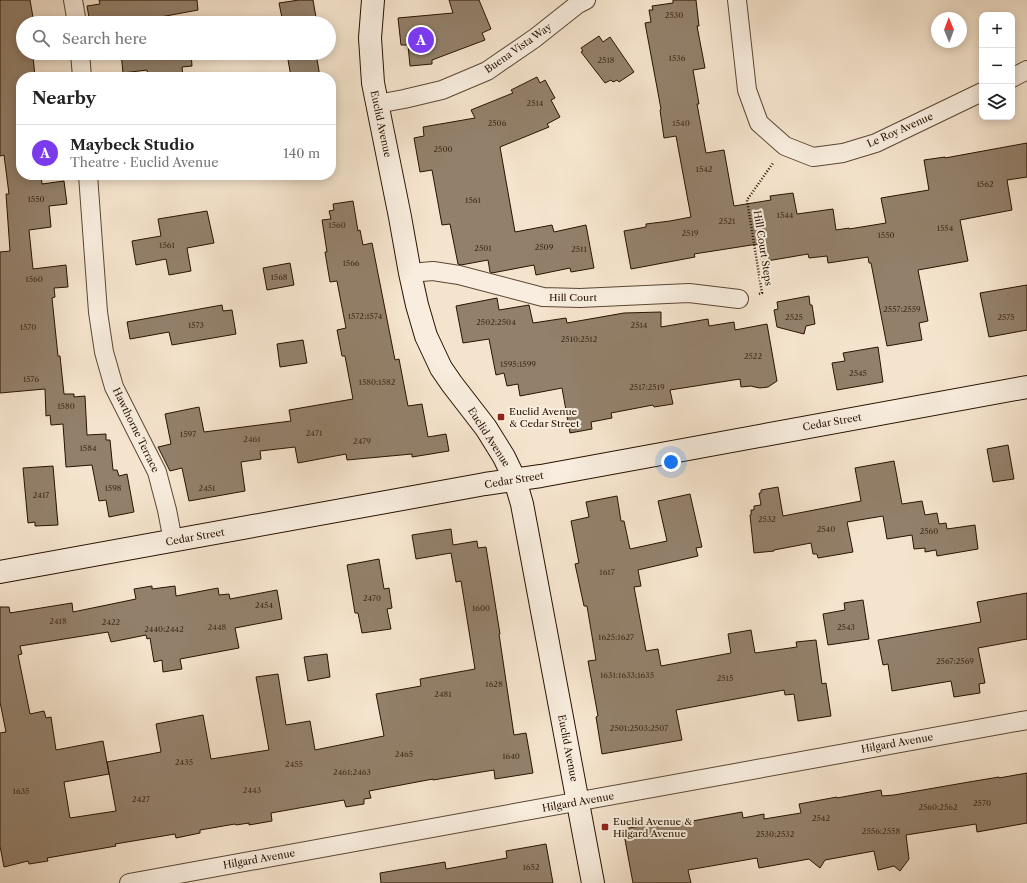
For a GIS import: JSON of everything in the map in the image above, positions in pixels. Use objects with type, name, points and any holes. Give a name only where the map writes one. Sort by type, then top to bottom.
[{"type":"street","points":[[73,0],[76,16]]},
{"type":"street","name":"Euclid Avenue","points":[[373,0],[370,38],[373,83],[417,305],[426,336],[441,368],[486,428],[516,480],[522,504],[593,883]]},
{"type":"street","name":"Buena Vista Way","points":[[377,104],[442,90],[487,72],[535,38],[578,4],[586,0]]},
{"type":"street","name":"Le Roy Avenue","points":[[737,0],[747,90],[759,123],[785,146],[813,157],[843,153],[876,142],[979,93]]},
{"type":"street","points":[[81,60],[82,72]]},
{"type":"street","points":[[1015,76],[1027,70]]},
{"type":"street","name":"Hawthorne Terrace","points":[[88,180],[98,312],[104,352],[114,387],[157,472],[173,541]]},
{"type":"street","name":"Hill Court","points":[[410,273],[433,271],[543,297],[580,298],[689,293],[739,300]]},
{"type":"street","name":"Cedar Street","points":[[0,572],[1027,387]]},
{"type":"street","name":"Hilgard Avenue","points":[[129,883],[1027,720]]},
{"type":"path","name":"Hill Court Steps","points":[[762,293],[747,200],[785,146]]},
{"type":"building","points":[[0,0],[30,0],[33,16],[16,16],[16,60],[33,60],[35,72],[16,72],[16,180],[42,180],[42,184],[64,181],[67,204],[49,206],[51,227],[29,230],[33,269],[66,265],[68,287],[54,288],[55,297],[52,298],[58,356],[60,356],[64,394],[74,394],[74,397],[85,396],[87,435],[106,434],[106,440],[110,440],[113,470],[117,470],[119,476],[127,474],[134,512],[109,517],[106,500],[99,501],[92,465],[66,467],[63,424],[51,425],[50,415],[46,416],[45,389],[0,393],[0,252],[10,251],[6,194],[9,194],[4,155],[0,156]]},
{"type":"building","points":[[99,0],[197,0],[198,10],[166,16],[89,16],[87,6],[100,4]]},
{"type":"building","points":[[299,0],[313,0],[316,16],[282,16],[279,3]]},
{"type":"building","points":[[449,0],[479,0],[491,29],[482,33],[485,40],[432,60],[432,64],[410,66],[408,45],[401,45],[398,18],[453,13]]},
{"type":"building","points":[[673,0],[696,0],[699,26],[697,26],[705,68],[693,70],[699,104],[697,104],[706,153],[724,150],[734,206],[771,200],[770,196],[793,193],[797,214],[833,209],[836,230],[886,223],[881,198],[929,190],[924,160],[945,158],[1027,143],[1027,177],[1007,180],[1012,210],[960,220],[968,261],[918,270],[928,321],[919,323],[922,340],[887,346],[871,263],[869,263],[868,257],[828,263],[827,256],[809,258],[808,254],[761,262],[758,244],[694,254],[695,257],[631,269],[624,231],[646,227],[646,224],[691,217],[676,136],[664,138],[661,109],[645,23],[651,22],[649,10],[653,10],[652,6],[673,3]]},
{"type":"building","points":[[599,36],[603,42],[610,37],[634,72],[619,82],[617,80],[613,82],[611,80],[605,83],[581,52],[583,51],[581,48]]},
{"type":"building","points":[[122,60],[192,60],[192,66],[182,67],[182,72],[147,72],[147,70],[123,72]]},
{"type":"building","points":[[288,60],[317,60],[319,72],[290,72]]},
{"type":"building","points":[[537,77],[540,83],[545,80],[555,98],[551,100],[560,117],[547,124],[549,127],[500,147],[515,232],[552,225],[554,232],[586,225],[594,268],[571,272],[570,268],[536,275],[534,265],[492,273],[490,272],[488,260],[461,265],[458,264],[450,224],[442,225],[432,170],[420,172],[414,138],[424,136],[423,127],[475,118],[471,110],[513,93],[511,90]]},
{"type":"building","points":[[353,201],[358,231],[360,230],[363,245],[372,243],[395,360],[399,359],[408,406],[422,404],[428,437],[446,434],[449,451],[412,457],[412,454],[347,460],[346,454],[298,463],[295,447],[260,451],[261,459],[241,462],[245,491],[189,501],[182,468],[170,471],[158,447],[171,444],[165,414],[199,407],[204,432],[291,421],[289,410],[353,399],[345,356],[342,356],[337,330],[346,328],[337,281],[330,282],[322,220],[331,219],[329,211],[334,210],[333,204]]},
{"type":"building","points":[[207,211],[214,243],[187,248],[191,271],[169,275],[166,259],[136,265],[132,241],[161,236],[158,219]]},
{"type":"building","points":[[290,263],[294,285],[267,290],[263,268]]},
{"type":"building","points":[[1027,285],[1027,330],[989,337],[980,293]]},
{"type":"building","points":[[809,296],[815,324],[806,326],[804,334],[777,327],[774,310],[778,309],[777,302]]},
{"type":"building","points":[[497,298],[499,310],[529,305],[533,323],[566,318],[567,323],[624,313],[661,312],[661,327],[708,319],[709,326],[734,322],[735,330],[767,324],[777,381],[768,387],[760,388],[751,386],[741,387],[740,379],[670,390],[673,404],[654,407],[653,405],[611,413],[612,418],[591,422],[592,429],[570,433],[562,388],[520,396],[518,384],[507,386],[504,373],[496,375],[489,339],[463,343],[456,306]]},
{"type":"building","points":[[222,305],[223,311],[232,310],[236,334],[172,345],[169,332],[130,339],[127,322]]},
{"type":"building","points":[[303,340],[307,363],[280,367],[277,344]]},
{"type":"building","points":[[878,347],[883,382],[837,390],[832,363],[845,361],[843,353]]},
{"type":"building","points":[[1008,445],[1014,479],[993,482],[987,449]]},
{"type":"building","points":[[894,461],[902,504],[922,501],[925,515],[937,513],[939,524],[946,523],[947,529],[975,525],[978,549],[937,556],[936,550],[925,552],[925,548],[914,549],[912,535],[887,539],[883,516],[847,522],[853,552],[818,558],[817,554],[813,554],[811,543],[774,551],[754,553],[750,515],[751,510],[754,510],[754,506],[761,505],[759,493],[761,493],[761,490],[778,487],[783,516],[861,501],[855,468]]},
{"type":"building","points":[[53,466],[58,525],[35,526],[35,522],[28,523],[23,468]]},
{"type":"building","points":[[690,494],[702,547],[696,548],[698,556],[638,570],[641,586],[634,587],[646,651],[658,649],[661,666],[731,653],[728,634],[751,630],[755,653],[797,647],[796,642],[816,640],[822,684],[826,683],[831,716],[798,721],[794,694],[785,695],[784,690],[676,710],[682,740],[602,754],[596,717],[598,716],[588,661],[596,660],[587,606],[584,606],[575,564],[579,563],[571,521],[589,517],[586,502],[617,496],[621,521],[624,521],[630,549],[667,541],[658,501]]},
{"type":"building","points":[[451,529],[453,545],[477,541],[478,548],[486,547],[514,735],[526,733],[533,773],[495,779],[494,770],[433,779],[369,791],[371,798],[364,799],[364,804],[346,807],[344,800],[271,813],[272,821],[249,825],[249,823],[235,824],[200,830],[200,833],[176,838],[175,834],[115,844],[116,846],[47,858],[48,861],[29,864],[28,861],[4,867],[0,846],[0,733],[6,732],[0,702],[0,607],[9,607],[10,613],[72,603],[73,612],[136,599],[134,589],[152,586],[152,589],[175,586],[176,596],[218,588],[219,595],[229,594],[230,599],[277,590],[282,619],[235,628],[239,648],[180,659],[182,669],[163,672],[162,660],[154,662],[150,638],[147,639],[146,635],[111,642],[108,632],[20,646],[22,654],[18,655],[30,714],[44,711],[46,718],[51,717],[56,750],[103,741],[109,774],[64,782],[70,818],[116,811],[107,762],[161,752],[156,724],[203,715],[211,759],[269,750],[256,677],[278,674],[286,725],[310,721],[315,750],[384,736],[376,694],[421,686],[420,679],[475,669],[461,581],[456,582],[451,553],[416,559],[412,535]]},
{"type":"building","points":[[379,559],[384,589],[389,588],[392,608],[387,609],[391,629],[362,633],[358,613],[355,613],[347,565]]},
{"type":"building","points":[[1027,593],[1027,639],[978,648],[985,683],[979,684],[980,693],[954,697],[951,681],[892,691],[888,664],[883,665],[878,640],[981,622],[977,602]]},
{"type":"building","points":[[863,600],[869,639],[828,645],[823,614],[845,610],[844,603]]},
{"type":"building","points":[[327,654],[330,677],[308,681],[304,657]]},
{"type":"building","points":[[1027,773],[1027,823],[977,832],[976,824],[906,835],[909,859],[900,871],[894,866],[878,870],[874,851],[825,860],[820,868],[809,859],[759,868],[757,858],[688,870],[691,883],[633,883],[623,829],[670,821],[670,825],[742,812],[743,818],[764,814],[764,819],[801,813],[799,804],[837,797],[881,790],[882,796],[894,795]]},
{"type":"building","points":[[546,844],[553,883],[381,883],[380,873],[445,862],[446,869],[507,858],[506,851]]},
{"type":"place","name":"Maybeck Studio","points":[[421,40]]},
{"type":"place","name":"Euclid Avenue & Cedar Street","points":[[501,417]]},
{"type":"place","name":"Euclid Avenue & Hilgard Avenue","points":[[605,827]]}]
